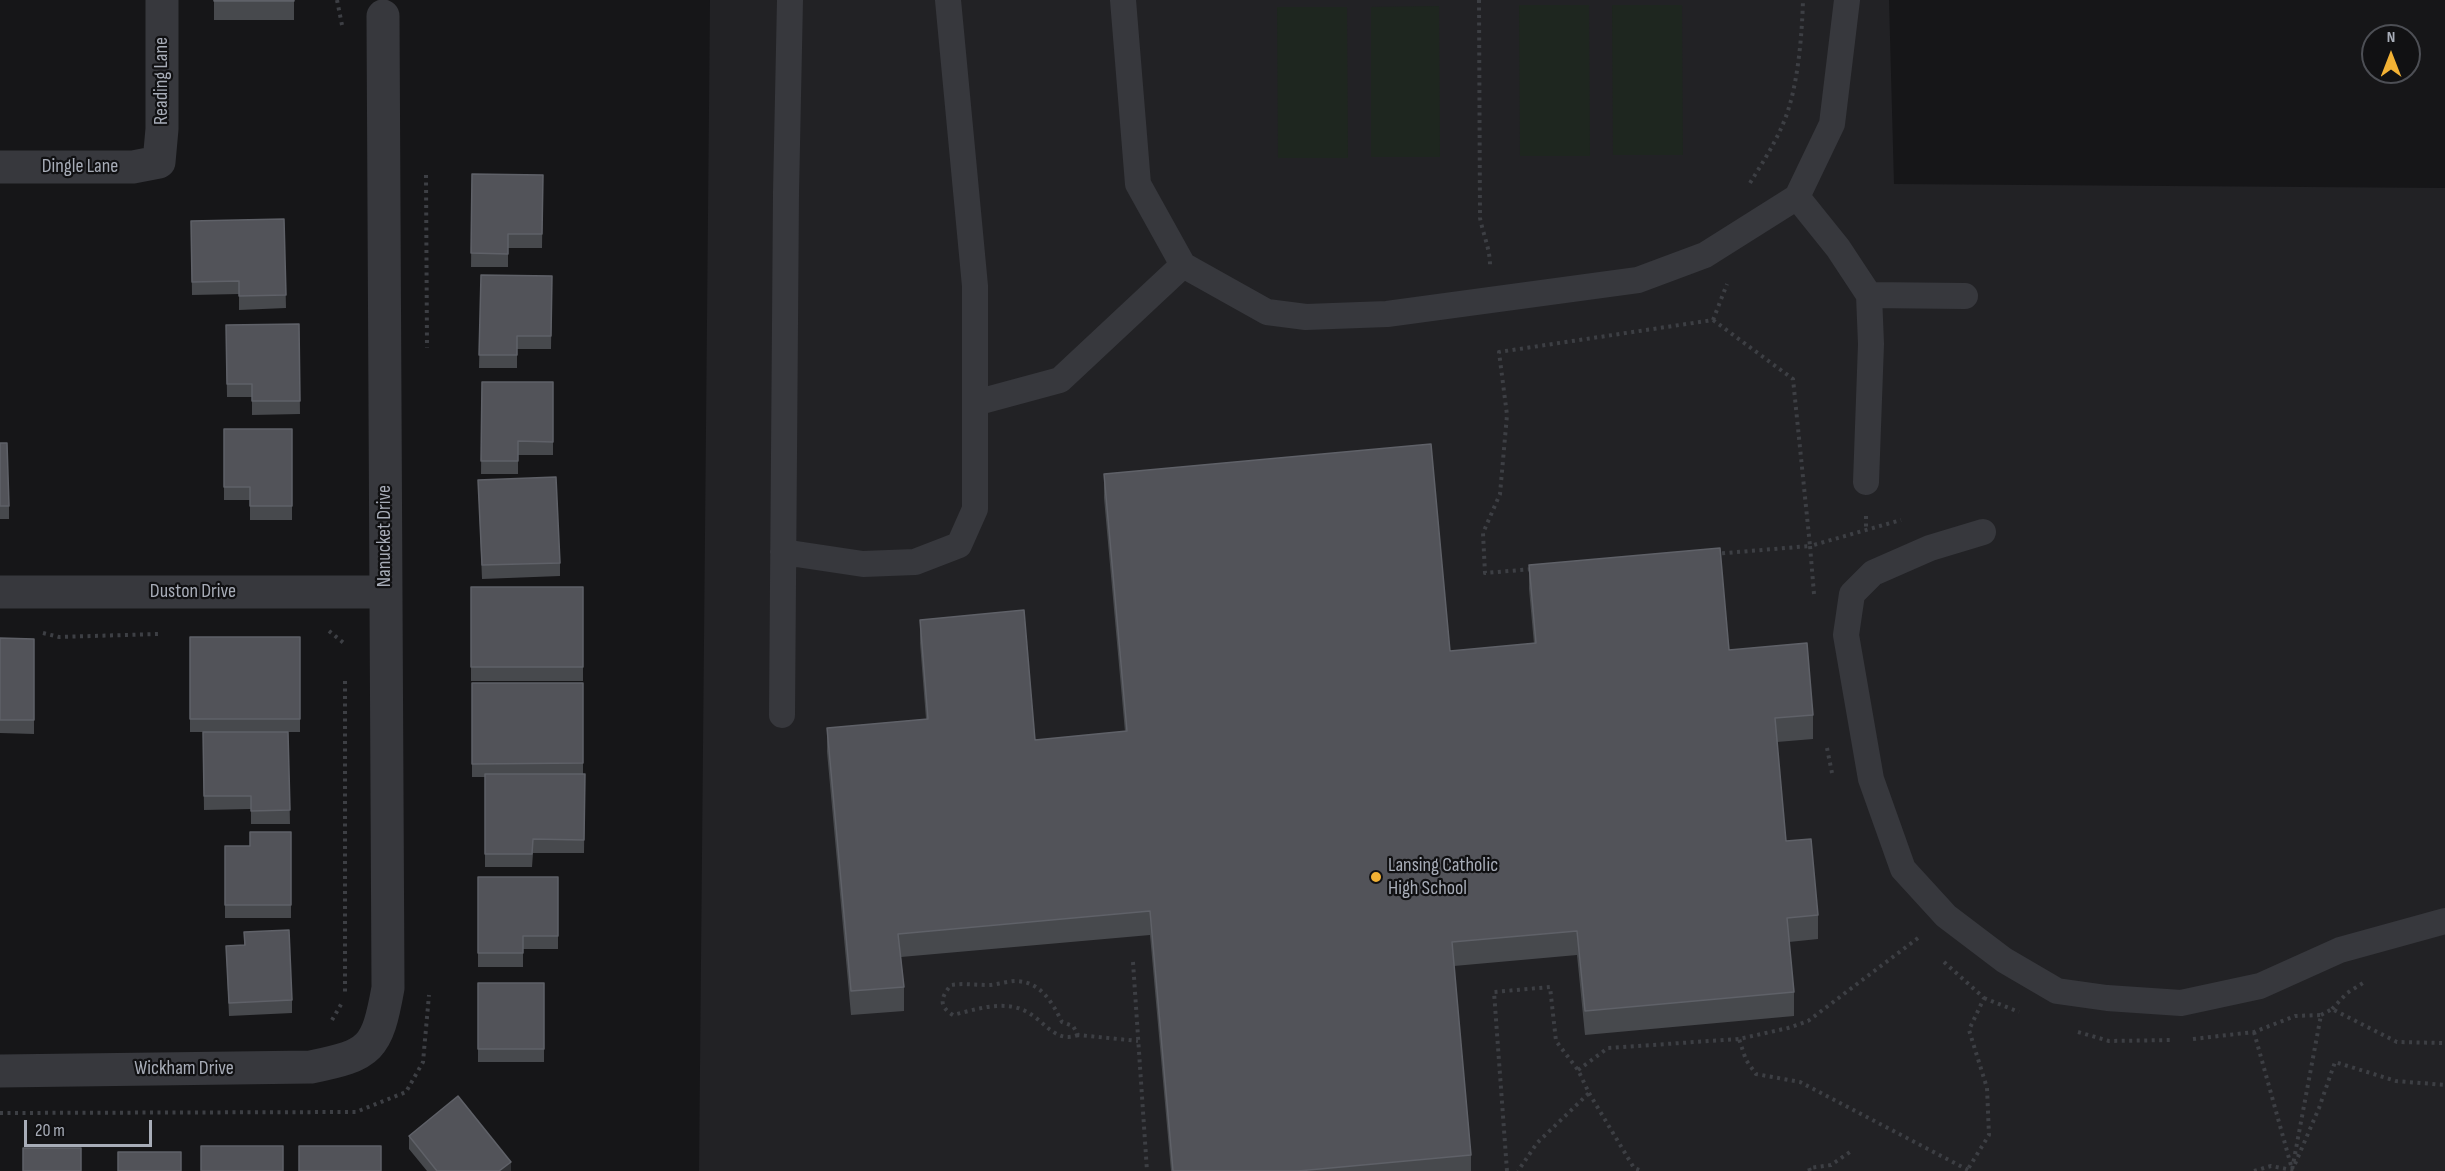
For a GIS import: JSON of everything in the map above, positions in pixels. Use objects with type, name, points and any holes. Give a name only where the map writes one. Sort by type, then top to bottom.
[{"type":"street","name":"Reading Lane","points":[[159,162],[162,129],[162,0]]},
{"type":"street","name":"Nanucket Drive","points":[[365,1051],[381,1024],[388,988],[384,5]]},
{"type":"street","name":"Dingle Lane","points":[[0,167],[133,167],[159,162]]},
{"type":"street","name":"Duston Drive","points":[[0,592],[385,592]]},
{"type":"street","name":"Wickham Drive","points":[[0,1071],[311,1067],[346,1060],[365,1051]]},
{"type":"lane","points":[[782,715],[790,0]]},
{"type":"lane","points":[[783,552],[862,564],[915,562],[958,545],[975,509],[975,286],[948,0]]},
{"type":"lane","points":[[1123,0],[1138,184],[1183,265],[1267,312],[1306,317],[1387,314],[1638,280],[1705,255],[1797,197],[1832,124],[1847,0]]},
{"type":"lane","points":[[1797,197],[1838,248],[1869,295],[1866,482]]},
{"type":"lane","points":[[975,403],[1060,380],[1183,265]]},
{"type":"lane","points":[[1869,295],[1965,296]]},
{"type":"lane","points":[[1983,532],[1930,548],[1873,573],[1852,594],[1846,635],[1870,779],[1903,869],[1946,916],[2004,960],[2057,991],[2107,998],[2181,1003],[2260,986],[2340,950],[2445,921]]},
{"type":"path","points":[[337,0],[344,34]]},
{"type":"path","points":[[1479,0],[1480,218],[1484,238],[1490,252],[1490,269],[1500,268]]},
{"type":"path","points":[[1748,186],[1771,150],[1786,117],[1795,77],[1803,19],[1803,0]]},
{"type":"path","points":[[1713,320],[1728,280]]},
{"type":"path","points":[[1713,320],[1793,379],[1810,546],[1485,573],[1483,533],[1500,494],[1507,415],[1499,352],[1713,320]]},
{"type":"path","points":[[344,592],[345,656]]},
{"type":"path","points":[[325,1023],[333,1019],[345,998],[345,680]]},
{"type":"path","points":[[1578,1070],[1608,1048],[1739,1039],[1808,1021],[1946,916]]},
{"type":"path","points":[[1918,938],[1926,945]]},
{"type":"path","points":[[1942,960],[1984,998],[2026,1015]]},
{"type":"path","points":[[1133,962],[1147,1171]]},
{"type":"path","points":[[1078,1035],[1073,1026],[1062,1022],[1053,1003],[1043,991],[1032,984],[1016,981],[990,985],[966,982],[951,985],[941,996],[941,1003],[947,1012],[953,1015],[980,1008],[1011,1006],[1035,1015],[1059,1037],[1069,1038],[1078,1035],[1138,1041]]},
{"type":"path","points":[[1507,1171],[1494,992],[1550,987],[1556,1041],[1578,1070],[1589,1093],[1634,1168],[1642,1171]]},
{"type":"path","points":[[1739,1039],[1746,1060],[1756,1074],[1800,1082],[1968,1170],[1989,1135],[1987,1088],[1969,1030],[1984,998]]},
{"type":"path","points":[[2192,1039],[2254,1032],[2295,1016],[2320,1015],[2332,1009],[2397,1042],[2445,1043]]},
{"type":"path","points":[[2294,1171],[2320,1015]]},
{"type":"path","points":[[2069,1029],[2109,1041],[2182,1040]]},
{"type":"path","points":[[2254,1032],[2294,1171]]},
{"type":"path","points":[[2294,1171],[2335,1062],[2396,1081],[2445,1085]]},
{"type":"path","points":[[1518,1171],[1537,1143],[1589,1093]]},
{"type":"path","points":[[1810,1171],[1809,1168],[1831,1165],[1850,1152]]},
{"type":"path","points":[[2254,1171],[2271,1166],[2294,1171]]},
{"type":"shaded area","points":[[710,0],[1889,0],[1894,184],[2445,188],[2445,1171],[699,1171]]},
{"type":"shaded area","points":[[1519,5],[1589,5],[1590,156],[1520,156]]},
{"type":"shaded area","points":[[1612,5],[1682,5],[1683,155],[1613,155]]},
{"type":"shaded area","points":[[1439,6],[1440,157],[1371,157],[1371,7]]},
{"type":"shaded area","points":[[1277,7],[1347,7],[1348,158],[1278,158]]},
{"type":"building","points":[[294,0],[294,1],[214,1]]},
{"type":"building","points":[[472,174],[543,175],[542,234],[508,234],[508,254],[471,253]]},
{"type":"building","points":[[284,219],[286,295],[239,296],[239,281],[192,282],[191,221]]},
{"type":"building","points":[[481,275],[552,276],[551,336],[517,336],[517,355],[479,355]]},
{"type":"building","points":[[299,324],[300,401],[252,401],[252,384],[227,384],[226,325]]},
{"type":"building","points":[[482,382],[553,382],[553,442],[518,441],[518,461],[481,461]]},
{"type":"building","points":[[224,429],[292,429],[292,506],[250,506],[250,487],[224,487]]},
{"type":"building","points":[[0,443],[7,443],[9,506],[0,506]]},
{"type":"building","points":[[1431,444],[1450,651],[1536,643],[1529,565],[1720,548],[1729,650],[1807,643],[1813,715],[1775,718],[1786,841],[1811,839],[1818,915],[1787,918],[1794,992],[1585,1011],[1577,931],[1452,942],[1471,1155],[1298,1171],[1173,1171],[1150,911],[898,934],[904,987],[851,991],[827,728],[928,719],[920,620],[1024,610],[1035,740],[1127,731],[1104,474]]},
{"type":"building","points":[[556,477],[560,563],[482,565],[478,480]]},
{"type":"building","points":[[471,587],[583,587],[583,667],[471,667]]},
{"type":"building","points":[[190,637],[300,637],[300,719],[190,719]]},
{"type":"building","points":[[0,638],[34,639],[34,720],[0,720]]},
{"type":"building","points":[[472,683],[583,683],[583,763],[472,764]]},
{"type":"building","points":[[203,732],[288,732],[290,810],[251,811],[251,796],[204,796]]},
{"type":"building","points":[[485,774],[585,774],[584,840],[533,839],[532,854],[485,854]]},
{"type":"building","points":[[250,832],[291,832],[291,905],[225,905],[225,846],[250,846]]},
{"type":"building","points":[[478,877],[558,877],[558,936],[523,936],[523,953],[478,953]]},
{"type":"building","points":[[289,930],[292,1000],[229,1003],[226,946],[245,945],[244,932]]},
{"type":"building","points":[[478,983],[544,983],[544,1049],[478,1049]]},
{"type":"building","points":[[458,1096],[511,1162],[499,1171],[437,1171],[409,1136]]},
{"type":"building","points":[[201,1146],[283,1146],[283,1171],[201,1171]]},
{"type":"building","points":[[299,1146],[381,1146],[381,1171],[299,1171]]},
{"type":"building","points":[[23,1148],[81,1148],[81,1171],[23,1171]]},
{"type":"building","points":[[118,1152],[181,1152],[181,1171],[118,1171]]},
{"type":"place","name":"Lansing Catholic High School","points":[[1376,877]]}]
